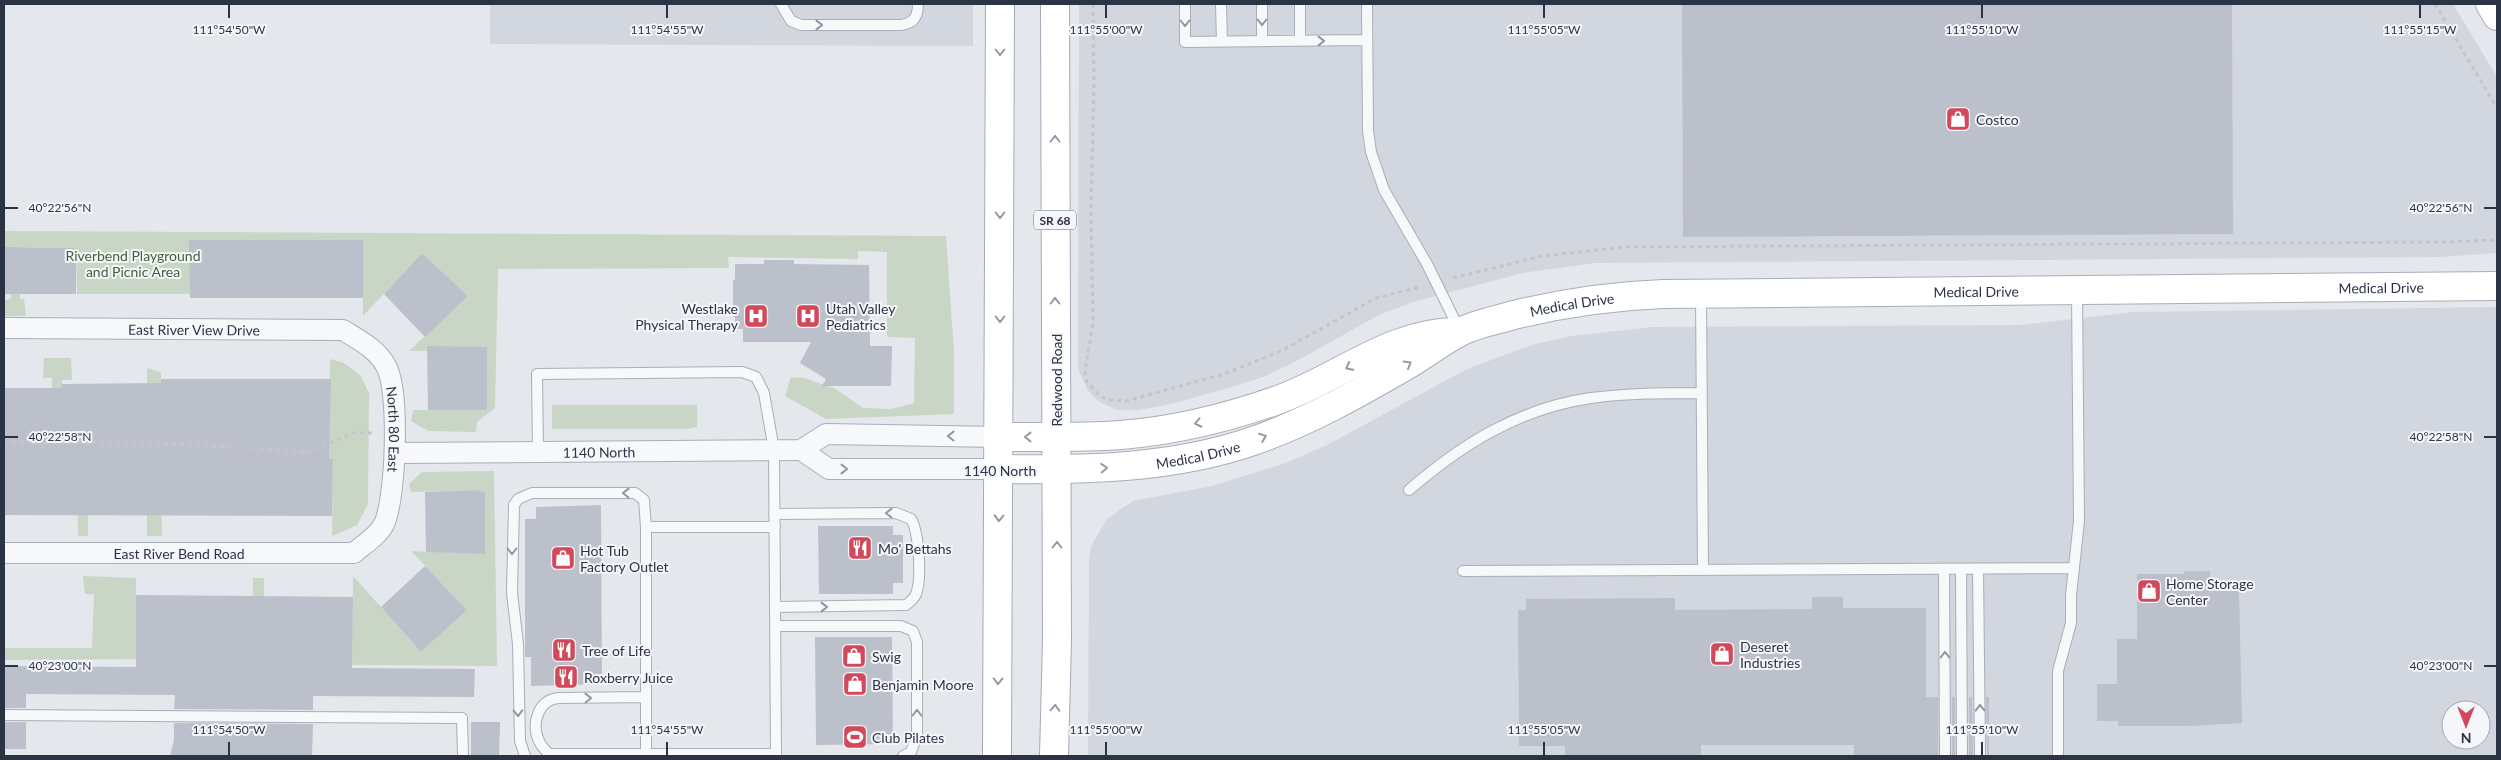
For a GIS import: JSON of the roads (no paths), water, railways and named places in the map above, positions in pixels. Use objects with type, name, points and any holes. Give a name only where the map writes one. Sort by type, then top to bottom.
[{"type":"street","points":[[997,756],[1000,469],[1000,4]]},
{"type":"street","name":"Redwood Road","points":[[1054,756],[1057,640],[1055,4]]},
{"type":"street","points":[[2490,4],[2497,16]]},
{"type":"street","name":"Medical Drive","points":[[1056,470],[1171,461],[1225,450],[1307,419],[1358,393],[1461,332],[1535,310],[1587,300],[1625,296],[1701,294],[2497,286]]},
{"type":"street","name":"East River View Drive","points":[[4,328],[343,330],[378,353]]},
{"type":"street","name":"Medical Drive","points":[[1056,437],[1122,435],[1162,430],[1240,412],[1312,387],[1387,346],[1406,339],[1426,333],[1461,332]]},
{"type":"street","name":"North 80 East","points":[[354,553],[384,526],[392,501],[396,452],[392,394],[388,369],[378,353]]},
{"type":"street","points":[[801,450],[826,434],[1056,437]]},
{"type":"street","name":"1140 North","points":[[396,452],[801,450],[829,469],[1056,470]]},
{"type":"street","name":"East River Bend Road","points":[[4,553],[354,553]]},
{"type":"lane","points":[[781,4],[791,20],[801,25],[901,26],[914,20],[918,4]]},
{"type":"lane","points":[[1185,4],[1185,42],[1367,40]]},
{"type":"lane","points":[[1221,4],[1222,41]]},
{"type":"lane","points":[[1262,4],[1262,41]]},
{"type":"lane","points":[[1300,4],[1300,41]]},
{"type":"lane","points":[[1367,4],[1368,131],[1372,152],[1384,190],[1436,282],[1461,332]]},
{"type":"lane","points":[[2058,756],[2058,671],[2059,661],[2070,632],[2073,568],[2079,521],[2077,291]]},
{"type":"lane","points":[[1701,294],[1703,570]]},
{"type":"lane","points":[[538,451],[536,374],[750,372],[760,382],[774,450],[776,755],[646,753],[548,755],[539,742],[537,736],[538,714],[548,701],[559,698],[646,697]]},
{"type":"lane","points":[[1409,490],[1462,448],[1486,433],[1534,412],[1590,398],[1640,394],[1702,393]]},
{"type":"lane","points":[[525,756],[520,741],[518,644],[512,593],[514,505],[518,499],[532,493],[635,493],[644,500],[646,527],[646,753]]},
{"type":"lane","points":[[774,514],[904,515],[911,519],[917,535],[918,588],[912,601],[898,607],[775,607]]},
{"type":"lane","points":[[646,527],[775,527]]},
{"type":"lane","points":[[1463,571],[2073,568]]},
{"type":"lane","points":[[1944,569],[1946,756]]},
{"type":"lane","points":[[1961,569],[1962,756]]},
{"type":"lane","points":[[1978,569],[1980,756]]},
{"type":"lane","points":[[775,626],[901,626],[913,631],[917,642],[917,736],[911,752],[903,756]]},
{"type":"lane","points":[[4,715],[462,718],[463,756]]},
{"type":"place","name":"Costco","points":[[1958,119]]},
{"type":"place","name":"Westlake Physical Therapy","points":[[756,316]]},
{"type":"place","name":"Utah Valley Pediatrics","points":[[808,316]]},
{"type":"place","name":"Mo' Bettahs","points":[[860,548]]},
{"type":"place","name":"Hot Tub Factory Outlet","points":[[563,558]]},
{"type":"place","name":"Home Storage Center","points":[[2149,591]]},
{"type":"place","name":"Tree of Life","points":[[564,650]]},
{"type":"place","name":"Deseret Industries","points":[[1722,654]]},
{"type":"place","name":"Swig","points":[[854,656]]},
{"type":"place","name":"Roxberry Juice","points":[[566,677]]},
{"type":"place","name":"Benjamin Moore","points":[[855,684]]},
{"type":"place","name":"Club Pilates","points":[[855,737]]},
{"type":"park label","name":"Riverbend Playground and Picnic Area","points":[[133,264]]}]
